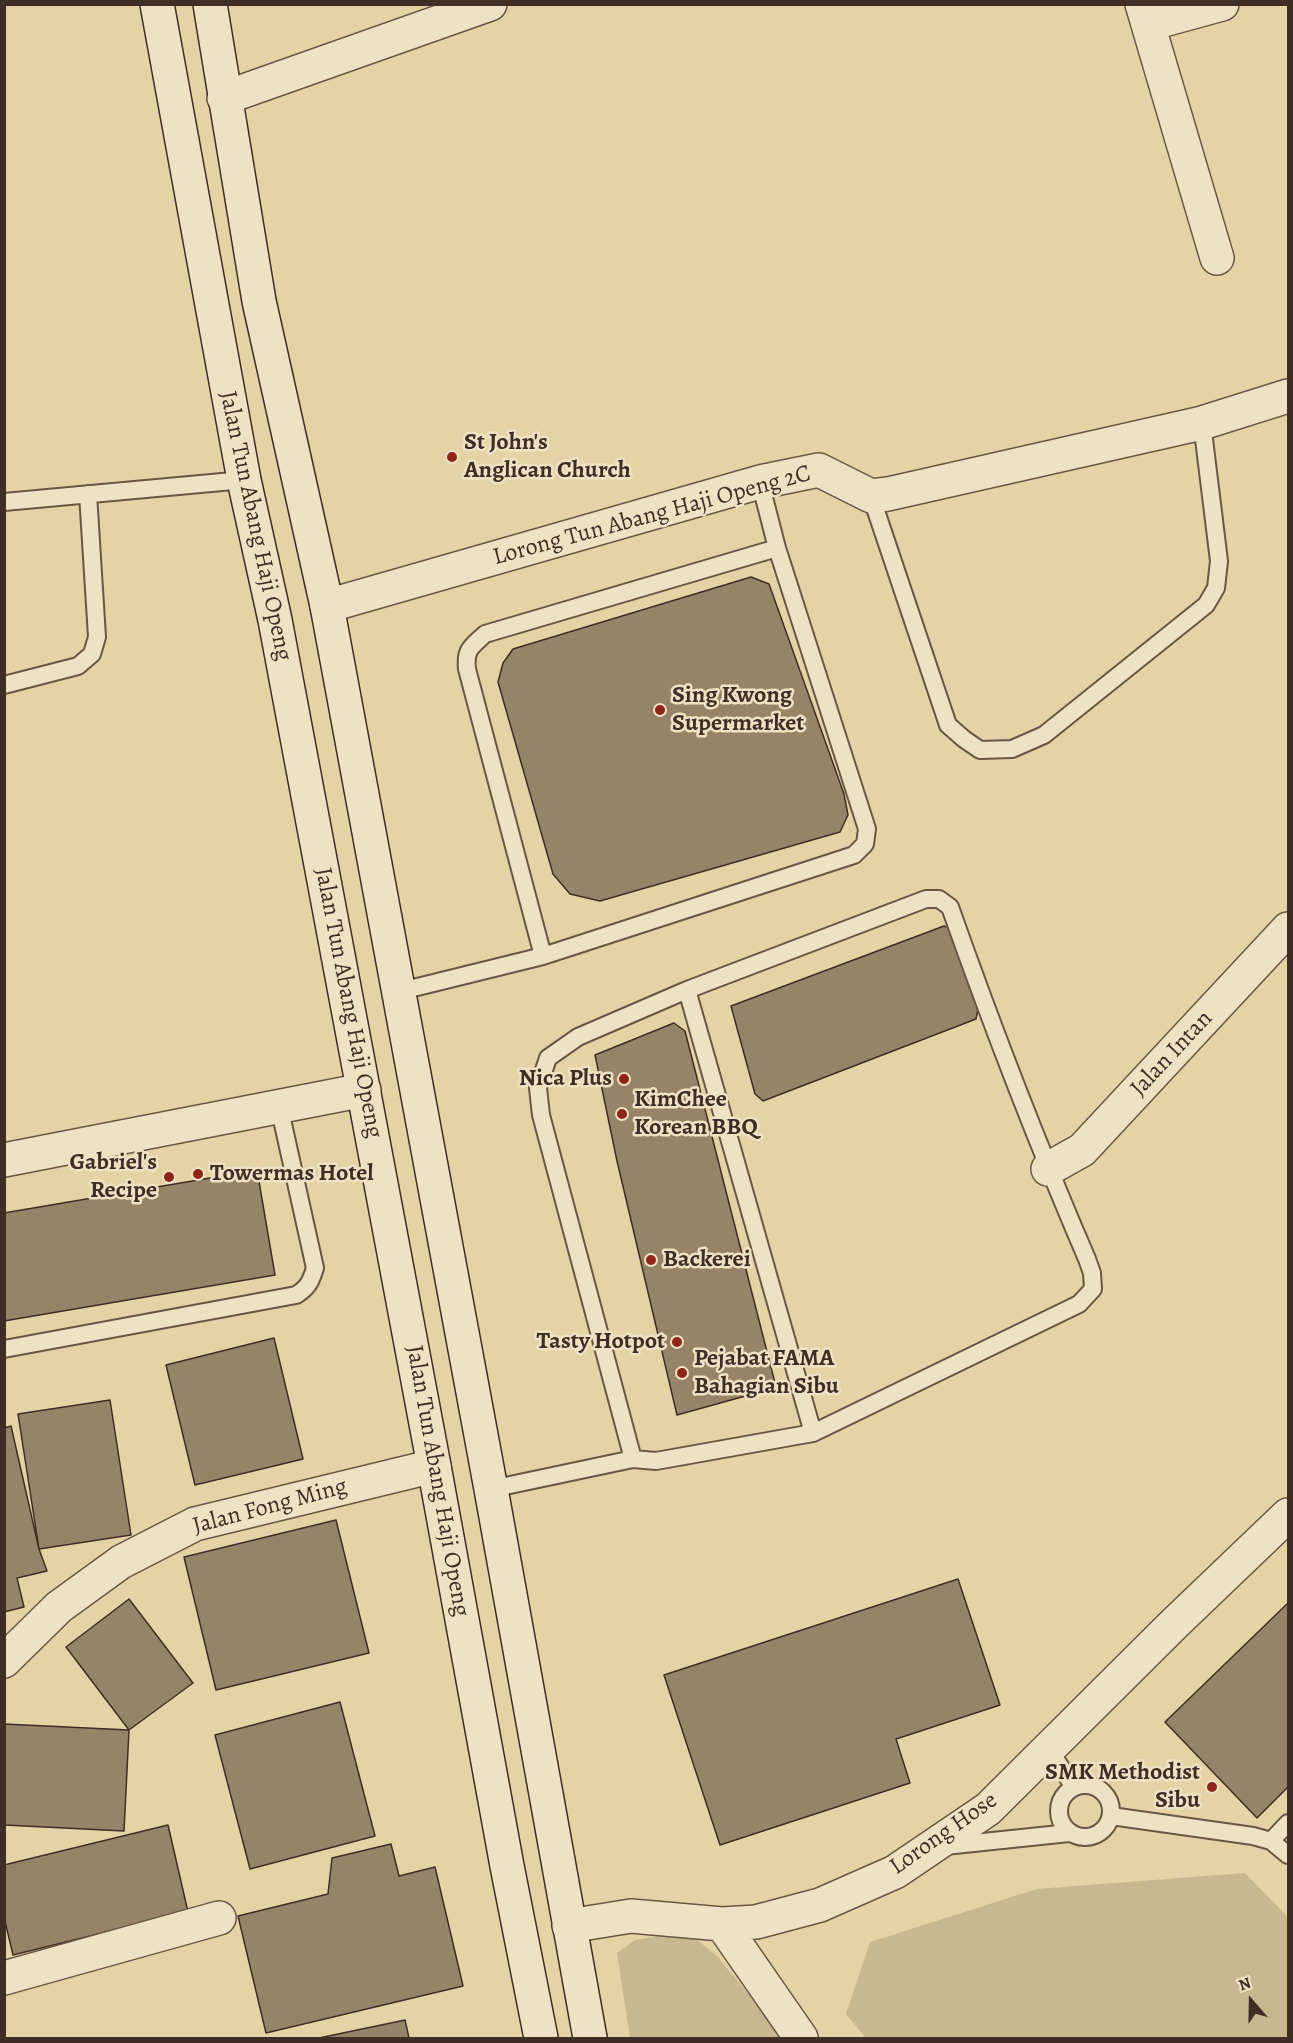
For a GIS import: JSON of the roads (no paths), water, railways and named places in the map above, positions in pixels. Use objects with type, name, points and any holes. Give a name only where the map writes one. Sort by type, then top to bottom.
[{"type":"main road","name":"Jalan Tun Abang Haji Openg","points":[[157,4],[244,480],[275,620],[541,2038]]},
{"type":"main road","name":"Jalan Tun Abang Haji Openg","points":[[210,4],[259,301],[327,606],[590,2038]]},
{"type":"main road","points":[[224,98],[490,4]]},
{"type":"main road","points":[[1217,258],[1145,14],[1222,4]]},
{"type":"main road","points":[[871,496],[1202,423],[1288,396]]},
{"type":"main road","name":"Lorong Tun Abang Haji Openg 2C","points":[[327,606],[760,482],[819,470],[871,496]]},
{"type":"main road","name":"Jalan Intan","points":[[1048,1169],[1082,1150],[1288,930]]},
{"type":"main road","points":[[4,1160],[364,1090]]},
{"type":"main road","name":"Jalan Fong Ming","points":[[4,1661],[59,1607],[121,1562],[195,1524],[434,1466]]},
{"type":"main road","name":"Lorong Hose","points":[[569,1926],[631,1916],[722,1924],[756,1922],[820,1905],[895,1872],[988,1809],[1288,1515]]},
{"type":"main road","points":[[4,1978],[219,1918]]},
{"type":"main road","points":[[722,1924],[801,2038]]},
{"type":"lane","points":[[871,496],[948,724],[980,750],[1012,749],[1044,735],[1206,605],[1216,588],[1219,561],[1202,423]]},
{"type":"lane","points":[[4,502],[244,480]]},
{"type":"lane","points":[[397,992],[543,956],[854,855],[865,844],[867,829],[777,548],[760,482]]},
{"type":"lane","points":[[4,685],[78,666],[92,654],[97,637],[88,494]]},
{"type":"lane","points":[[543,956],[467,669],[466,655],[485,634],[777,548]]},
{"type":"lane","points":[[491,1489],[633,1459],[656,1461],[813,1433],[1079,1304],[1087,1298],[1093,1289],[1092,1273],[1000,1048],[950,907],[939,899],[926,899],[687,990],[578,1037],[548,1058],[538,1088],[541,1115],[633,1459]]},
{"type":"lane","points":[[687,990],[813,1433]]},
{"type":"lane","points":[[4,1349],[296,1295],[304,1290],[310,1284],[315,1268],[279,1106]]},
{"type":"lane","points":[[1048,1748],[1074,1787]]},
{"type":"lane","points":[[1083,1785],[1099,1789],[1109,1801],[1111,1816],[1103,1830],[1095,1836],[1078,1837],[1069,1833],[1063,1826],[1058,1809],[1066,1792],[1074,1787],[1083,1785]]},
{"type":"lane","points":[[1111,1816],[1253,1836],[1270,1841],[1288,1855]]},
{"type":"lane","points":[[1270,1841],[1288,1823]]},
{"type":"lane","points":[[930,1848],[1069,1833]]},
{"type":"place","name":"St John's Anglican Church","points":[[452,457]]},
{"type":"place","name":"Sing Kwong Supermarket","points":[[660,710]]},
{"type":"place","name":"Nica Plus","points":[[624,1079]]},
{"type":"place","name":"KimChee Korean BBQ","points":[[622,1114]]},
{"type":"place","name":"Towermas Hotel","points":[[198,1174]]},
{"type":"place","name":"Gabriel's Recipe","points":[[169,1177]]},
{"type":"place","name":"Backerei","points":[[651,1260]]},
{"type":"place","name":"Tasty Hotpot","points":[[677,1342]]},
{"type":"place","name":"Pejabat FAMA Bahagian Sibu","points":[[682,1373]]},
{"type":"place","name":"SMK Methodist Sibu","points":[[1212,1787]]}]
